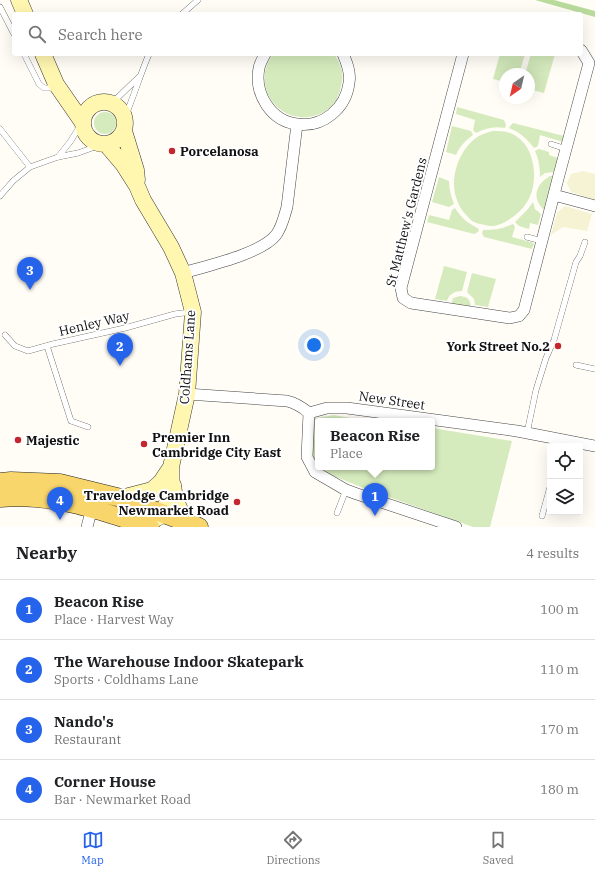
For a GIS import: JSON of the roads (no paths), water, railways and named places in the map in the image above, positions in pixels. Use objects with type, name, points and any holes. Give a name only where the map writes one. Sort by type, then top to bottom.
[{"type":"main road","points":[[0,482],[60,482],[131,520],[156,519],[199,527]]},
{"type":"main road","points":[[0,498],[11,497],[57,500],[94,500],[121,498],[156,519]]},
{"type":"street","points":[[19,0],[25,12]]},
{"type":"street","name":"St Matthew's Gardens","points":[[462,56],[401,288],[403,298],[411,303],[510,318],[519,316],[524,310],[589,63],[583,53]]},
{"type":"street","points":[[44,56],[59,88],[83,123]]},
{"type":"street","points":[[264,56],[259,67],[258,82],[261,97],[270,110],[282,120],[297,124],[312,124],[326,119],[338,109],[346,97],[350,82],[348,68],[344,56]]},
{"type":"street","points":[[59,88],[78,100],[92,105]]},
{"type":"street","points":[[101,102],[112,103],[119,108],[125,124],[120,138],[114,142],[105,144],[97,143],[88,135],[84,130],[83,123],[85,115],[92,105],[101,102]]},
{"type":"street","name":"Coldhams Lane","points":[[125,124],[136,170],[137,186]]},
{"type":"street","points":[[183,273],[252,251],[267,244],[275,236],[281,228],[287,207],[297,124]]},
{"type":"street","name":"Coldhams Lane","points":[[105,144],[123,164],[171,247],[183,273],[193,312],[187,394],[171,467],[160,490],[156,519]]},
{"type":"street","points":[[554,195],[595,206]]},
{"type":"street","points":[[187,394],[287,401],[296,403],[309,413],[307,457],[315,472],[346,490],[456,527]]},
{"type":"street","name":"New Street","points":[[309,413],[327,408],[347,408],[419,418]]},
{"type":"street","name":"New Street","points":[[435,420],[526,433],[561,443]]},
{"type":"street","name":"New Street","points":[[583,445],[595,446]]},
{"type":"street","points":[[121,498],[152,490],[157,487],[171,467]]},
{"type":"street","points":[[171,467],[174,499],[182,514],[199,527]]},
{"type":"street","points":[[87,527],[94,500]]},
{"type":"lane","points":[[184,12],[198,0]]},
{"type":"lane","points":[[0,7],[12,30]]},
{"type":"lane","points":[[25,56],[39,84],[44,88],[59,88]]},
{"type":"lane","points":[[125,124],[140,76],[148,56]]},
{"type":"lane","points":[[112,103],[140,76]]},
{"type":"lane","points":[[58,157],[83,123]]},
{"type":"lane","points":[[0,129],[30,167]]},
{"type":"lane","points":[[0,196],[13,181],[30,167],[58,157],[78,153],[105,144]]},
{"type":"lane","points":[[551,144],[566,149]]},
{"type":"lane","points":[[527,237],[542,241]]},
{"type":"lane","points":[[526,433],[546,358],[554,340],[576,262],[585,242]]},
{"type":"lane","name":"Henley Way","points":[[5,335],[14,346],[28,351],[125,328],[175,314],[193,312]]},
{"type":"lane","points":[[47,346],[71,421],[88,427]]},
{"type":"lane","points":[[576,365],[595,369]]},
{"type":"lane","points":[[337,513],[346,490]]},
{"type":"lane","points":[[542,516],[547,498]]},
{"type":"place","name":"Porcelanosa","points":[[172,151]]},
{"type":"place","name":"Nando's","points":[[30,290]]},
{"type":"place","name":"York Street No.2","points":[[558,346]]},
{"type":"place","name":"The Warehouse Indoor Skatepark","points":[[120,366]]},
{"type":"place","name":"Majestic","points":[[18,440]]},
{"type":"place","name":"Premier Inn Cambridge City East","points":[[144,444]]},
{"type":"place","name":"Travelodge Cambridge Newmarket Road","points":[[237,502]]},
{"type":"place","name":"Beacon Rise","points":[[375,516]]},
{"type":"place","name":"Corner House","points":[[60,520]]}]
